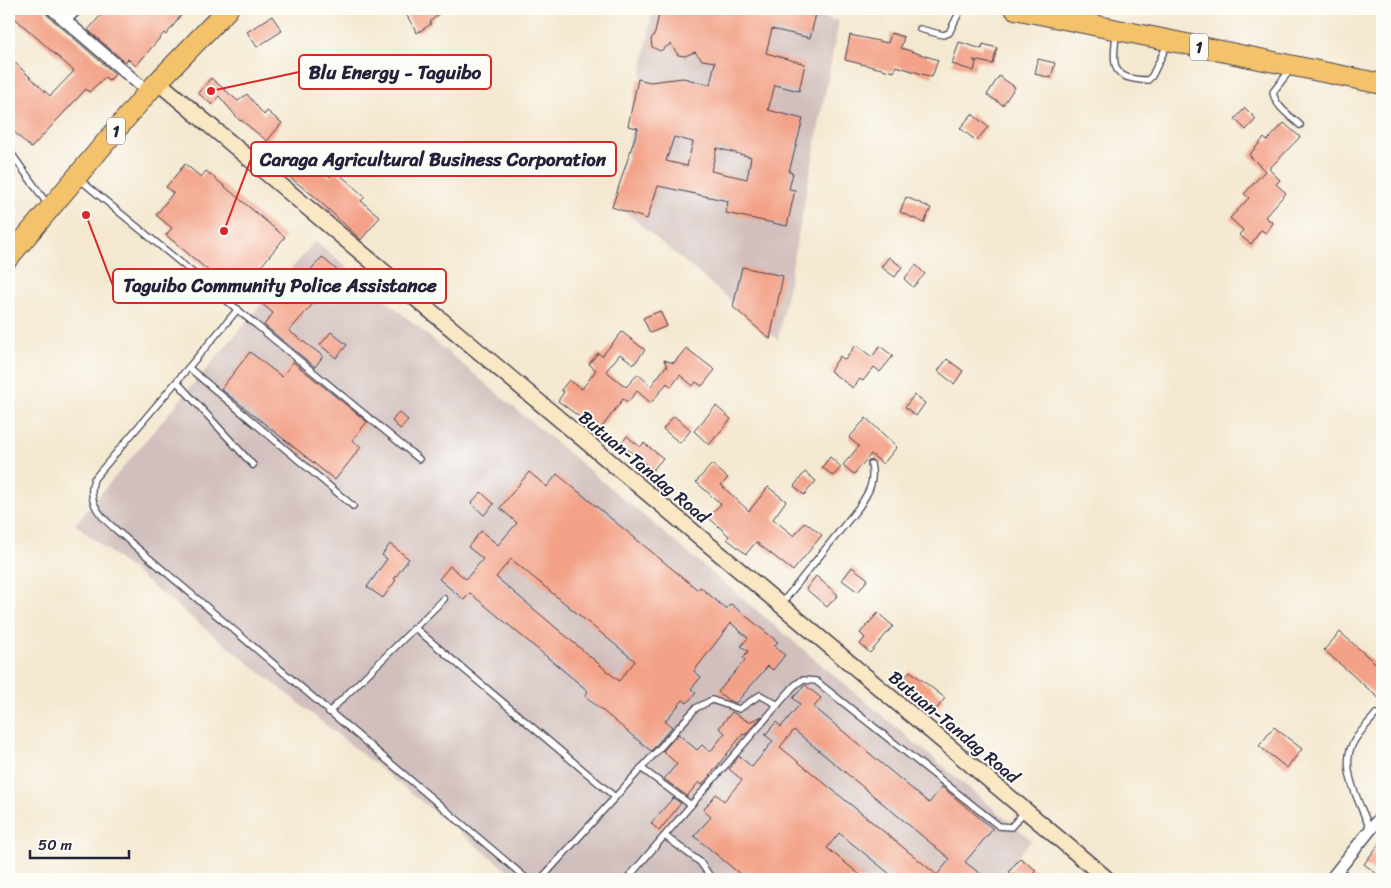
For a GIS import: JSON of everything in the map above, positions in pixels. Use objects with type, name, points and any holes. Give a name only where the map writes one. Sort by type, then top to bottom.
[{"type":"highway","name":"1","points":[[9,257],[153,87],[228,9]]},
{"type":"highway","name":"1","points":[[1015,9],[1382,84]]},
{"type":"main road","name":"Butuan-Tandag Road","points":[[153,87],[780,605],[1106,879]]},
{"type":"street","points":[[52,9],[153,87]]},
{"type":"street","points":[[66,20],[76,9]]},
{"type":"street","points":[[1331,879],[1382,815]]},
{"type":"lane","points":[[920,29],[943,35],[949,33],[961,9]]},
{"type":"lane","points":[[1116,30],[1113,63],[1115,69],[1120,74],[1142,80],[1148,80],[1152,76],[1169,42]]},
{"type":"lane","points":[[1293,65],[1273,92],[1276,103],[1300,125]]},
{"type":"lane","points":[[9,150],[51,208]]},
{"type":"lane","points":[[77,178],[419,460]]},
{"type":"lane","points":[[238,309],[94,480],[91,489],[95,510],[526,879]]},
{"type":"lane","points":[[189,368],[353,506]]},
{"type":"lane","points":[[177,382],[254,465]]},
{"type":"lane","points":[[780,605],[870,491],[874,478],[871,464]]},
{"type":"lane","points":[[329,712],[444,599]]},
{"type":"lane","points":[[415,628],[615,797]]},
{"type":"lane","points":[[627,879],[778,705],[802,680],[816,681],[999,826],[1011,827],[1025,811]]},
{"type":"lane","points":[[541,879],[696,708],[712,700],[739,709],[757,696],[763,695],[778,705]]},
{"type":"lane","points":[[1370,830],[1348,769],[1348,755],[1352,743],[1376,714]]},
{"type":"lane","points":[[641,768],[691,805]]},
{"type":"lane","points":[[665,836],[700,862],[712,879]]},
{"type":"shaded area","points":[[653,9],[787,9],[839,21],[778,340],[618,206]]},
{"type":"shaded area","points":[[315,241],[1031,840],[1000,879],[518,879],[75,524]]},
{"type":"building","points":[[9,9],[45,9],[47,15],[115,74],[109,81],[105,77],[89,92],[86,89],[31,148],[9,127],[9,57],[50,96],[74,71],[9,13]]},
{"type":"building","points":[[106,9],[186,9],[166,35],[164,33],[136,66],[128,59],[125,62],[88,30]]},
{"type":"building","points":[[403,9],[444,9],[430,22],[431,24],[417,33]]},
{"type":"building","points":[[660,9],[817,10],[810,38],[772,29],[766,53],[805,64],[799,91],[775,85],[768,110],[803,119],[789,172],[793,173],[789,189],[795,190],[787,226],[726,213],[728,201],[658,186],[647,219],[612,207],[638,128],[628,126],[638,79],[650,82],[683,78],[710,85],[715,62],[702,60],[695,52],[685,56],[678,55],[671,44],[660,51],[652,47],[651,39],[655,33]],"holes":[[[674,137],[693,142],[687,166],[666,161]],[[717,148],[751,157],[747,179],[711,171]]]},
{"type":"building","points":[[272,16],[282,31],[257,47],[247,32]]},
{"type":"building","points":[[891,33],[904,37],[901,48],[938,60],[932,77],[896,66],[894,72],[845,60],[850,35],[888,43]]},
{"type":"building","points":[[959,42],[982,49],[983,44],[997,48],[993,64],[973,60],[976,62],[974,71],[952,64]]},
{"type":"building","points":[[1038,59],[1055,63],[1051,78],[1035,74]]},
{"type":"building","points":[[999,76],[1015,87],[1003,105],[987,95]]},
{"type":"building","points":[[211,78],[238,101],[247,94],[264,115],[267,111],[282,123],[267,141],[240,121],[219,96],[212,105],[198,93]]},
{"type":"building","points":[[1245,108],[1256,119],[1246,130],[1235,119]]},
{"type":"building","points":[[972,114],[988,127],[976,141],[960,128]]},
{"type":"building","points":[[1284,123],[1300,137],[1269,169],[1280,180],[1276,184],[1286,193],[1265,217],[1273,223],[1266,233],[1261,230],[1251,244],[1239,235],[1243,230],[1230,218],[1249,198],[1244,194],[1265,171],[1249,155],[1264,138],[1267,141]]},
{"type":"building","points":[[291,150],[311,166],[313,163],[330,177],[336,171],[365,197],[361,201],[380,217],[361,240],[314,196],[276,167]]},
{"type":"building","points":[[185,164],[201,177],[206,171],[285,237],[253,276],[283,301],[322,257],[340,273],[289,331],[323,356],[315,367],[264,325],[273,313],[243,288],[237,295],[166,235],[172,228],[156,215],[173,193],[166,187]]},
{"type":"building","points":[[906,197],[931,208],[924,223],[900,212]]},
{"type":"building","points":[[889,257],[902,267],[895,277],[881,267]]},
{"type":"building","points":[[916,265],[925,274],[913,287],[904,279]]},
{"type":"building","points":[[742,267],[783,276],[770,339],[733,307]]},
{"type":"building","points":[[660,311],[667,326],[650,333],[643,318]]},
{"type":"building","points":[[331,332],[347,345],[336,358],[320,345]]},
{"type":"building","points":[[622,332],[645,350],[634,364],[620,354],[606,371],[626,387],[638,374],[651,386],[666,366],[668,368],[664,360],[674,363],[686,348],[715,370],[702,386],[696,382],[693,386],[680,375],[671,387],[667,383],[651,403],[637,391],[628,402],[623,399],[599,431],[558,401],[564,392],[561,390],[569,380],[582,389],[596,370],[589,364],[598,353],[602,356]]},
{"type":"building","points":[[856,345],[872,357],[880,346],[893,356],[880,372],[874,367],[863,381],[860,379],[853,388],[830,371],[840,356],[845,360]]},
{"type":"building","points":[[250,352],[282,377],[293,362],[367,422],[352,440],[361,447],[335,480],[221,389]]},
{"type":"building","points":[[947,359],[963,371],[954,384],[938,371]]},
{"type":"building","points":[[914,395],[925,403],[916,416],[905,407]]},
{"type":"building","points":[[716,406],[731,419],[709,445],[694,431]]},
{"type":"building","points":[[399,412],[408,420],[400,429],[392,421]]},
{"type":"building","points":[[674,416],[691,430],[680,443],[663,429]]},
{"type":"building","points":[[866,418],[897,447],[883,464],[871,454],[854,474],[843,465],[859,446],[849,438]]},
{"type":"building","points":[[627,436],[640,447],[644,443],[663,458],[653,470],[621,444]]},
{"type":"building","points":[[830,457],[841,467],[833,476],[822,467]]},
{"type":"building","points":[[712,464],[728,478],[721,485],[749,511],[768,487],[786,501],[773,519],[794,536],[805,522],[822,535],[793,571],[756,542],[746,554],[727,539],[729,536],[708,517],[721,504],[696,482]]},
{"type":"building","points":[[529,472],[547,487],[557,474],[698,590],[700,587],[726,609],[731,604],[778,642],[774,646],[785,655],[773,670],[768,666],[736,703],[728,700],[718,692],[745,660],[743,658],[748,651],[741,646],[748,638],[731,623],[694,671],[701,677],[691,689],[696,693],[687,703],[683,700],[665,721],[672,727],[651,751],[585,696],[588,691],[470,593],[464,600],[439,579],[450,566],[466,579],[483,559],[468,547],[481,531],[498,545],[517,523],[500,508]],"holes":[[[511,559],[635,661],[619,681],[496,577]]]},
{"type":"building","points":[[805,472],[816,481],[804,495],[794,486]]},
{"type":"building","points":[[481,492],[494,504],[484,515],[471,503]]},
{"type":"building","points":[[390,544],[409,559],[383,598],[367,587],[387,559],[382,555]]},
{"type":"building","points":[[852,567],[868,579],[858,592],[842,580]]},
{"type":"building","points":[[816,576],[838,595],[827,607],[806,589]]},
{"type":"building","points":[[878,613],[893,626],[870,653],[860,644],[865,638],[860,633]]},
{"type":"building","points":[[1340,632],[1382,669],[1382,701],[1324,650]]},
{"type":"building","points":[[910,671],[945,698],[935,711],[900,683]]},
{"type":"building","points":[[805,685],[821,698],[814,707],[929,803],[942,787],[993,829],[965,862],[987,879],[896,879],[839,833],[827,848],[865,879],[746,879],[694,836],[711,817],[703,810],[716,794],[724,801],[742,780],[729,769],[739,756],[752,767],[773,741],[765,735],[776,722],[781,727],[800,704],[793,698]],"holes":[[[794,730],[950,859],[937,875],[780,747]]]},
{"type":"building","points":[[732,712],[749,722],[762,716],[745,735],[743,734],[702,785],[699,782],[687,796],[664,779],[677,764],[663,751],[678,734],[697,750],[702,745],[710,752],[725,733],[719,728]]},
{"type":"building","points":[[1274,727],[1302,749],[1287,768],[1259,746]]},
{"type":"building","points":[[673,798],[681,803],[659,831],[651,823]]},
{"type":"building","points":[[1382,840],[1382,878],[1364,864]]},
{"type":"building","points":[[1020,858],[1036,870],[1029,879],[1019,879],[1009,872]]},
{"type":"place","name":"Blu Energy - Taguibo","points":[[211,91]]},
{"type":"place","name":"Taguibo Community Police Assistance","points":[[86,215]]},
{"type":"place","name":"Caraga Agricultural Business Corporation","points":[[224,231]]}]
